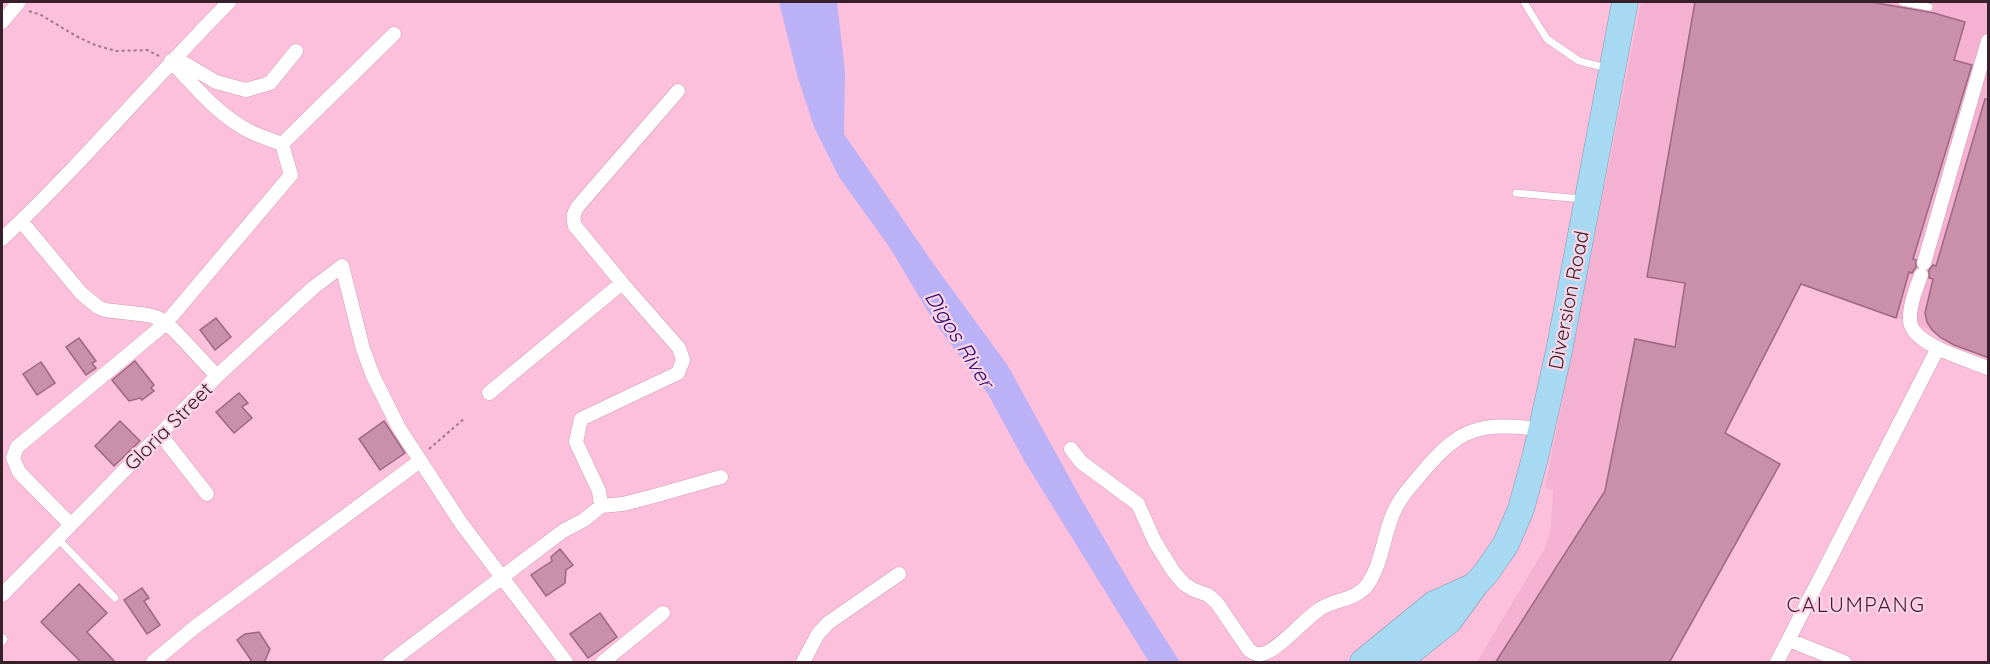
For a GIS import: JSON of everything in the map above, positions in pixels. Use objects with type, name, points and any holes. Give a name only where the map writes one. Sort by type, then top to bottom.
[{"type":"highway","name":"Diversion Road","points":[[1397,663],[1449,621],[1495,562],[1516,524],[1527,489],[1559,351],[1625,2]]},
{"type":"highway","name":"Diversion Road","points":[[1363,663],[1434,604],[1475,585]]},
{"type":"street","points":[[2,239],[125,114],[171,61],[229,2]]},
{"type":"street","points":[[2,22],[17,4]]},
{"type":"street","points":[[282,144],[394,34]]},
{"type":"street","points":[[1989,41],[1922,269],[1910,320],[1912,329],[1922,340],[1989,368]]},
{"type":"street","points":[[171,61],[184,63],[216,82],[246,90],[270,83],[296,51]]},
{"type":"street","points":[[171,61],[208,101],[235,123],[252,133],[282,144]]},
{"type":"street","points":[[601,506],[599,491],[576,442],[580,419],[678,373],[683,360],[679,348],[621,284],[575,226],[574,213],[678,92]]},
{"type":"street","points":[[70,524],[19,472],[13,458],[17,447],[165,324],[291,175],[282,144]]},
{"type":"street","points":[[21,221],[81,293],[98,307],[105,310],[148,315],[165,324],[173,329],[217,376]]},
{"type":"street","name":"Gloria Street","points":[[2,595],[217,376],[314,287],[342,266],[363,349],[373,376],[399,428],[420,461]]},
{"type":"street","points":[[489,393],[621,284]]},
{"type":"street","points":[[1777,663],[1938,348]]},
{"type":"street","points":[[1071,449],[1082,462],[1138,504],[1155,542],[1173,571],[1184,584],[1208,595],[1217,603],[1249,650],[1262,654],[1275,647],[1319,610],[1351,597],[1366,586],[1379,560],[1391,519],[1402,495],[1446,445],[1463,434],[1485,427],[1541,429]]},
{"type":"street","points":[[160,434],[207,494]]},
{"type":"street","points":[[153,663],[195,627],[420,461],[461,523],[502,579],[537,621],[566,663]]},
{"type":"street","points":[[390,663],[563,531],[584,520],[601,506],[623,504],[721,477]]},
{"type":"street","points":[[803,663],[818,634],[828,623],[899,574]]},
{"type":"street","points":[[603,663],[663,613]]},
{"type":"street","points":[[1789,640],[1844,663]]},
{"type":"lane","points":[[1524,2],[1547,39],[1579,61],[1612,69]]},
{"type":"lane","points":[[1902,2],[1929,7]]},
{"type":"lane","points":[[1516,193],[1587,200]]},
{"type":"lane","points":[[57,538],[115,598]]},
{"type":"lane","points":[[2,637],[4,639],[2,642]]},
{"type":"path","points":[[17,4],[42,15],[95,45],[116,51],[147,50],[171,61]]},
{"type":"path","points":[[420,461],[432,445],[465,418]]},
{"type":"shaded area","points":[[1641,2],[1988,2],[1988,358],[1954,345],[1932,330],[1801,284],[1725,433],[1780,464],[1669,662],[1477,662],[1545,548],[1551,526],[1553,490],[1545,488]]},
{"type":"water","name":"Digos River","points":[[779,2],[837,2],[845,71],[844,134],[935,266],[1008,366],[1080,497],[1137,595],[1180,662],[1149,662],[1025,462],[988,394],[933,320],[890,248],[839,177],[814,127],[798,78]]},
{"type":"building","points":[[1695,2],[1871,2],[1934,13],[1965,22],[1954,60],[1972,65],[1913,259],[1916,260],[1916,267],[1912,273],[1909,272],[1896,318],[1801,284],[1725,433],[1780,464],[1669,663],[1495,663],[1605,491],[1635,339],[1675,347],[1685,283],[1647,277]]},
{"type":"building","points":[[1985,99],[1989,99],[1989,358],[1941,338],[1932,330],[1925,313],[1933,279],[1929,278],[1929,270],[1933,265],[1936,266]]},
{"type":"building","points":[[216,318],[231,337],[215,350],[200,330]]},
{"type":"building","points":[[79,338],[96,361],[92,363],[96,368],[86,375],[66,347]]},
{"type":"building","points":[[135,361],[154,385],[151,388],[154,391],[142,400],[140,398],[129,401],[112,380]]},
{"type":"building","points":[[41,362],[55,383],[37,395],[23,374]]},
{"type":"building","points":[[239,393],[248,403],[242,407],[252,418],[234,433],[216,412]]},
{"type":"building","points":[[120,421],[140,441],[114,466],[95,446]]},
{"type":"building","points":[[384,421],[405,453],[380,470],[359,439]]},
{"type":"building","points":[[560,549],[573,565],[566,570],[565,583],[546,596],[531,575],[552,561],[551,557]]},
{"type":"building","points":[[79,584],[107,613],[87,632],[116,663],[82,663],[41,622]]},
{"type":"building","points":[[142,588],[149,598],[144,601],[160,625],[147,634],[124,600]]},
{"type":"building","points":[[600,613],[617,637],[588,658],[570,634]]},
{"type":"building","points":[[259,632],[270,649],[264,663],[253,663],[237,640],[245,634]]},
{"type":"district","name":"CALUMPANG","points":[[1856,604]]}]
